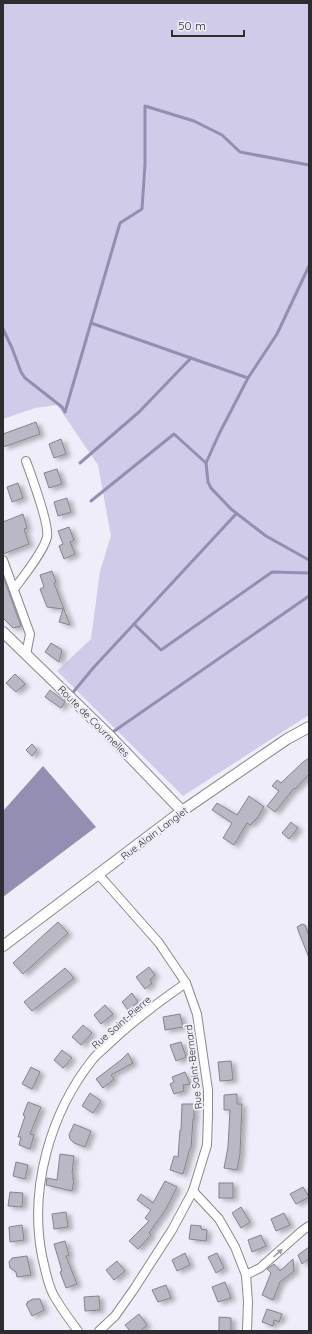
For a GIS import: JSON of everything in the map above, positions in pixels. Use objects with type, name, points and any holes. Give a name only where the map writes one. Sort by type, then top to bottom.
[{"type":"street","points":[[14,589],[28,570],[47,538],[45,522],[26,461]]},
{"type":"street","points":[[3,560],[30,634],[26,655]]},
{"type":"street","name":"Route de Courmelles","points":[[3,632],[108,735],[182,811]]},
{"type":"street","name":"Rue Alain Langlet","points":[[3,946],[182,811],[287,739],[309,727]]},
{"type":"street","name":"Rue Saint-Bernard","points":[[99,875],[159,943],[186,983],[197,1014],[208,1090],[206,1146],[193,1191],[172,1230],[134,1289],[115,1316],[99,1331]]},
{"type":"street","name":"Rue Saint-Pierre","points":[[78,1331],[66,1316],[52,1293],[45,1271],[41,1247],[39,1198],[48,1146],[59,1116],[74,1086],[94,1058],[119,1034],[186,983]]},
{"type":"street","points":[[193,1191],[219,1220],[235,1247],[246,1275],[248,1302],[246,1331]]},
{"type":"street","points":[[246,1275],[260,1268],[309,1226]]},
{"type":"shaded area","points":[[3,3],[309,3],[309,715],[183,796],[57,671],[91,639],[100,571],[111,536],[98,465],[57,405],[35,408],[3,419]]},
{"type":"shaded area","points":[[43,766],[96,827],[3,897],[3,811]]},
{"type":"building","points":[[36,422],[40,434],[3,447],[3,434]]},
{"type":"building","points":[[61,439],[66,454],[54,458],[49,444]]},
{"type":"building","points":[[57,469],[62,484],[49,488],[44,473]]},
{"type":"building","points":[[18,483],[23,498],[12,502],[7,487]]},
{"type":"building","points":[[67,498],[71,512],[58,516],[54,502]]},
{"type":"building","points":[[23,514],[27,528],[24,529],[29,544],[3,554],[3,522]]},
{"type":"building","points":[[69,527],[74,540],[70,542],[75,554],[64,559],[59,546],[63,544],[58,531]]},
{"type":"building","points":[[52,571],[56,582],[54,583],[70,625],[59,622],[63,609],[47,607],[40,589],[44,587],[40,575]]},
{"type":"building","points":[[3,576],[21,626],[13,628],[3,618]]},
{"type":"building","points":[[51,643],[62,650],[59,662],[45,652]]},
{"type":"building","points":[[15,674],[25,684],[16,692],[6,683]]},
{"type":"building","points":[[50,690],[65,702],[61,708],[45,697]]},
{"type":"building","points":[[32,744],[37,750],[32,756],[26,750]]},
{"type":"building","points":[[309,758],[309,774],[295,789],[294,788],[275,812],[267,806],[279,791],[272,786],[277,780],[281,783]]},
{"type":"building","points":[[249,796],[264,807],[257,818],[250,825],[247,823],[234,845],[223,838],[232,823],[212,810],[217,803],[237,815]]},
{"type":"building","points":[[291,822],[298,828],[289,839],[282,833]]},
{"type":"building","points":[[58,922],[68,933],[23,974],[13,963]]},
{"type":"building","points":[[302,924],[305,925],[309,936],[309,958],[297,927]]},
{"type":"building","points":[[149,967],[155,975],[150,980],[152,983],[145,989],[136,977]]},
{"type":"building","points":[[65,968],[74,978],[32,1011],[24,1002]]},
{"type":"building","points":[[132,993],[138,1002],[128,1010],[122,1002]]},
{"type":"building","points":[[105,1005],[113,1014],[101,1024],[94,1015]]},
{"type":"building","points":[[180,1014],[183,1027],[165,1030],[163,1017]]},
{"type":"building","points":[[83,1025],[92,1033],[81,1045],[72,1037]]},
{"type":"building","points":[[181,1042],[186,1057],[176,1061],[170,1045]]},
{"type":"building","points":[[62,1050],[72,1058],[63,1068],[54,1060]]},
{"type":"building","points":[[128,1053],[133,1063],[111,1075],[114,1079],[103,1088],[96,1079]]},
{"type":"building","points":[[231,1061],[233,1080],[220,1081],[218,1062]]},
{"type":"building","points":[[31,1067],[40,1072],[32,1089],[22,1084]]},
{"type":"building","points":[[185,1072],[190,1084],[183,1085],[184,1091],[174,1094],[170,1084],[174,1082],[172,1077]]},
{"type":"building","points":[[90,1093],[101,1101],[93,1113],[82,1106]]},
{"type":"building","points":[[237,1094],[237,1104],[242,1104],[240,1154],[237,1170],[224,1168],[228,1147],[230,1110],[224,1110],[224,1095]]},
{"type":"building","points":[[28,1102],[41,1107],[30,1134],[34,1135],[30,1149],[19,1145],[21,1137],[18,1137],[25,1116],[23,1115]]},
{"type":"building","points":[[182,1104],[194,1104],[191,1148],[183,1174],[170,1170],[174,1156],[178,1157]]},
{"type":"building","points":[[74,1124],[91,1131],[85,1147],[74,1143],[70,1139],[69,1135]]},
{"type":"building","points":[[60,1154],[74,1156],[72,1173],[74,1180],[72,1191],[46,1185],[47,1178],[57,1180]]},
{"type":"building","points":[[16,1162],[28,1165],[25,1179],[13,1176]]},
{"type":"building","points":[[165,1181],[177,1187],[166,1209],[149,1233],[151,1235],[138,1249],[129,1241],[149,1221],[145,1218],[151,1210],[137,1200],[141,1194],[153,1203]]},
{"type":"building","points":[[219,1183],[233,1183],[233,1198],[219,1198]]},
{"type":"building","points":[[303,1187],[309,1197],[296,1204],[290,1194]]},
{"type":"building","points":[[10,1192],[23,1193],[22,1207],[8,1206]]},
{"type":"building","points":[[241,1207],[250,1222],[241,1228],[232,1213]]},
{"type":"building","points":[[66,1212],[68,1227],[54,1229],[52,1214]]},
{"type":"building","points":[[284,1213],[290,1225],[276,1231],[271,1219]]},
{"type":"building","points":[[22,1225],[24,1240],[10,1242],[9,1227]]},
{"type":"building","points":[[191,1225],[201,1226],[201,1229],[207,1230],[206,1241],[189,1239]]},
{"type":"building","points":[[261,1235],[266,1246],[252,1252],[248,1240]]},
{"type":"building","points":[[65,1241],[69,1255],[66,1256],[77,1284],[66,1288],[60,1272],[62,1271],[54,1244]]},
{"type":"building","points":[[309,1247],[309,1258],[302,1264],[298,1255]]},
{"type":"building","points":[[185,1253],[190,1265],[177,1271],[172,1260]]},
{"type":"building","points":[[217,1253],[224,1268],[216,1273],[208,1257]]},
{"type":"building","points":[[27,1256],[31,1275],[17,1277],[16,1272],[10,1268],[9,1262],[12,1258]]},
{"type":"building","points":[[293,1259],[294,1271],[280,1282],[273,1300],[262,1295],[271,1273],[267,1269],[274,1264],[280,1271]]},
{"type":"building","points":[[117,1261],[125,1271],[114,1280],[106,1270]]},
{"type":"building","points":[[225,1282],[231,1298],[218,1302],[212,1287]]},
{"type":"building","points":[[166,1285],[171,1298],[158,1302],[152,1290]]},
{"type":"building","points":[[99,1296],[100,1310],[85,1311],[84,1297]]},
{"type":"building","points":[[33,1299],[40,1299],[44,1310],[32,1316],[26,1304]]},
{"type":"building","points":[[267,1309],[282,1314],[279,1322],[274,1320],[273,1326],[262,1322]]},
{"type":"building","points":[[139,1314],[147,1325],[140,1331],[130,1331],[125,1325]]},
{"type":"building","points":[[219,1317],[231,1318],[231,1331],[219,1331]]},
{"type":"waterway","points":[[65,412],[120,223],[142,209],[145,164],[145,106],[194,121],[222,135],[240,152],[309,165]]},
{"type":"waterway","points":[[309,266],[277,334],[248,378],[206,463],[208,482],[211,488],[231,509],[266,536],[309,560]]},
{"type":"waterway","points":[[91,323],[248,378]]},
{"type":"waterway","points":[[3,329],[25,378],[62,407],[65,412]]},
{"type":"waterway","points":[[80,463],[139,412],[191,358]]},
{"type":"waterway","points":[[91,501],[174,434],[206,463]]},
{"type":"waterway","points":[[134,624],[236,514]]},
{"type":"waterway","points":[[70,696],[94,667],[134,624],[161,650],[272,572],[309,573]]},
{"type":"waterway","points":[[110,734],[309,596]]}]
